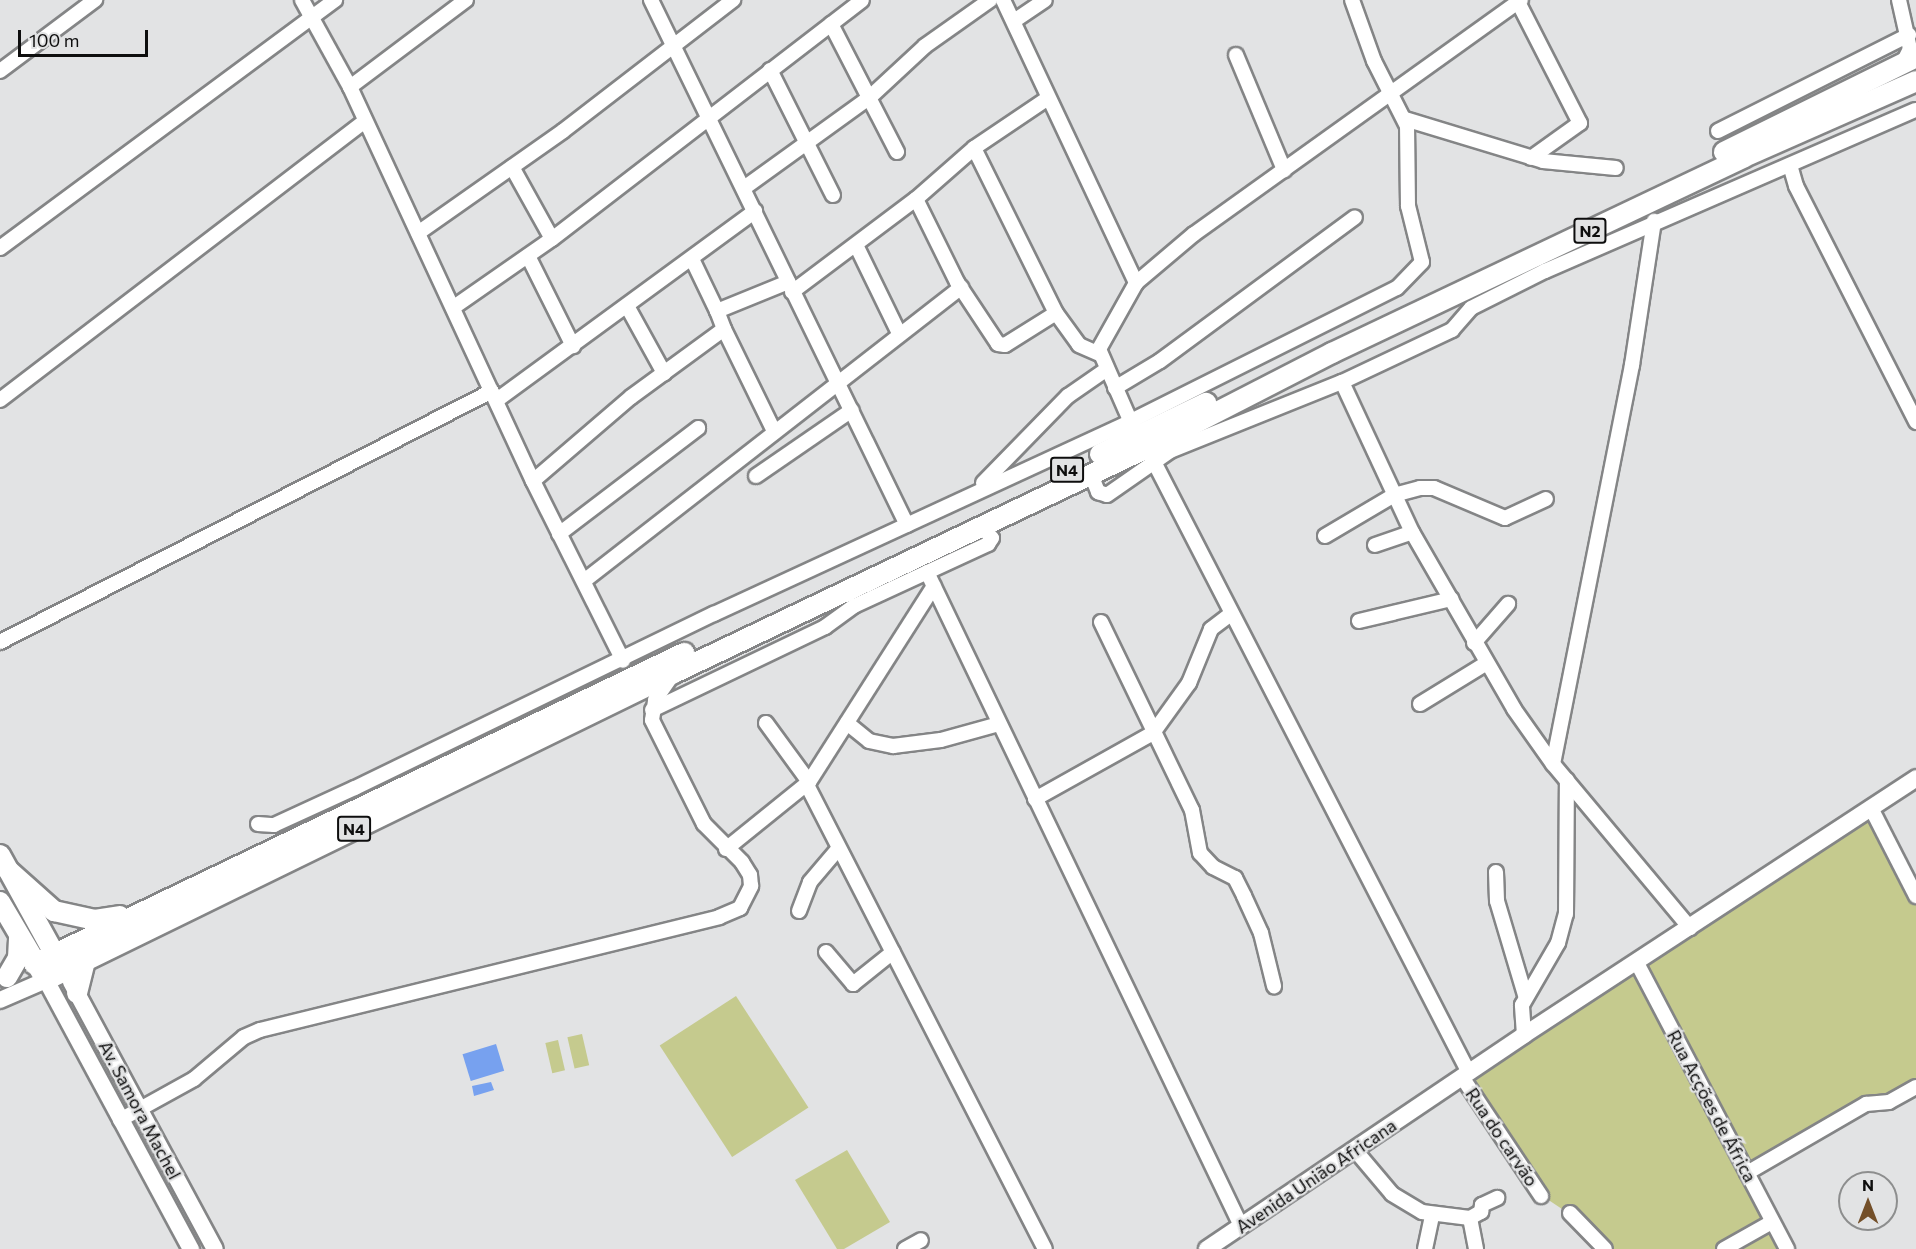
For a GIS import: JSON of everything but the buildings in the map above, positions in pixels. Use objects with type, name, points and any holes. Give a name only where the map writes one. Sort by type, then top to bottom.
[{"type":"highway","name":"N2","points":[[1508,257],[1909,61]]},
{"type":"highway","name":"N2","points":[[1266,387],[1744,157],[1911,87]]},
{"type":"highway","name":"N4","points":[[40,972],[65,971],[1090,472],[1142,442],[1508,257]]},
{"type":"highway","name":"N4","points":[[40,972],[54,954],[171,898],[1142,442],[1266,387]]},
{"type":"highway","points":[[4,862],[45,905],[83,919],[118,917],[171,898]]},
{"type":"highway","points":[[4,862],[65,971]]},
{"type":"highway","points":[[0,902],[40,972]]},
{"type":"highway","points":[[4,989],[18,958],[19,936]]},
{"type":"highway","points":[[77,993],[85,961]]},
{"type":"main road","name":"Avenida União Africana","points":[[1207,1249],[1524,1035],[1916,778]]},
{"type":"main road","name":"Av. Samora Machel","points":[[65,971],[215,1249]]},
{"type":"main road","name":"Av. Samora Machel","points":[[40,972],[191,1249]]},
{"type":"main road","points":[[4,989],[40,972]]},
{"type":"main road","points":[[4,989],[39,993],[58,1005]]},
{"type":"street","points":[[0,71],[95,0]]},
{"type":"street","points":[[302,0],[350,87],[533,481],[623,661]]},
{"type":"street","points":[[0,248],[335,0]]},
{"type":"street","points":[[350,87],[466,0]]},
{"type":"street","points":[[651,0],[907,525]]},
{"type":"street","points":[[417,233],[512,167],[733,0]]},
{"type":"street","points":[[454,307],[552,239],[862,0]]},
{"type":"street","points":[[744,188],[868,98],[925,46],[990,0]]},
{"type":"street","points":[[1003,0],[1136,283]]},
{"type":"street","points":[[1014,21],[1044,0]]},
{"type":"street","points":[[1090,472],[1098,492],[1107,495],[1142,442],[1387,294],[1420,267],[1408,206],[1405,119],[1374,61],[1352,0]]},
{"type":"street","points":[[1899,0],[1912,30],[1909,61]]},
{"type":"street","points":[[974,148],[1056,313],[1079,345],[1099,354],[1102,343],[1136,283],[1194,234],[1520,1],[1580,123],[1530,158]]},
{"type":"street","points":[[831,24],[897,152]]},
{"type":"street","points":[[1718,131],[1912,30]]},
{"type":"street","points":[[1236,56],[1284,170]]},
{"type":"street","points":[[770,70],[833,195]]},
{"type":"street","points":[[717,311],[790,287],[856,246],[916,199],[974,148],[1048,98]]},
{"type":"street","points":[[258,824],[274,825],[623,661],[967,495],[1142,442],[1207,433],[1342,382],[1452,330],[1471,309],[1485,300],[1654,221],[1916,110]]},
{"type":"street","points":[[1405,119],[1530,158],[1616,168]]},
{"type":"street","points":[[0,400],[365,121]]},
{"type":"street","points":[[1790,165],[1796,186],[1916,422]]},
{"type":"street","points":[[512,167],[552,239]]},
{"type":"street","points":[[916,199],[961,287],[992,339],[1002,346],[1056,313]]},
{"type":"street","points":[[0,642],[494,396],[573,346],[755,211]]},
{"type":"street","points":[[1115,388],[1160,361],[1355,217]]},
{"type":"street","points":[[1553,764],[1632,364],[1654,221]]},
{"type":"street","points":[[856,246],[899,333]]},
{"type":"street","points":[[528,256],[573,346]]},
{"type":"street","points":[[692,259],[774,431]]},
{"type":"street","points":[[584,581],[711,486],[717,476],[961,287]]},
{"type":"street","points":[[627,306],[664,373]]},
{"type":"street","points":[[533,481],[664,373],[724,329]]},
{"type":"street","name":"Rua do carvão","points":[[1099,354],[1466,1075],[1541,1196]]},
{"type":"street","points":[[967,495],[995,474],[1015,448],[1068,396],[1107,369]]},
{"type":"street","points":[[1342,382],[1412,532],[1485,664],[1553,764],[1690,928]]},
{"type":"street","points":[[756,476],[852,410]]},
{"type":"street","points":[[559,534],[698,428]]},
{"type":"street","points":[[1325,536],[1394,495],[1434,488],[1505,518],[1546,499]]},
{"type":"street","points":[[652,710],[825,627],[854,606],[988,544],[992,538],[980,525]]},
{"type":"street","points":[[1375,545],[1412,532]]},
{"type":"street","points":[[927,572],[1241,1226]]},
{"type":"street","points":[[726,849],[808,783],[934,586]]},
{"type":"street","points":[[1359,621],[1451,599]]},
{"type":"street","points":[[1474,643],[1508,604]]},
{"type":"street","points":[[1035,799],[1153,733],[1189,683],[1212,629],[1231,614]]},
{"type":"street","points":[[1101,622],[1192,810],[1200,853],[1213,867],[1235,878],[1262,933],[1274,986]]},
{"type":"street","points":[[1420,704],[1485,664]]},
{"type":"street","points":[[120,1120],[194,1078],[243,1037],[260,1030],[732,914],[747,898],[751,886],[742,862],[726,849],[704,824],[654,728],[652,710],[674,673]]},
{"type":"street","points":[[766,723],[808,783],[838,849],[1045,1249]]},
{"type":"street","points":[[847,723],[870,741],[893,746],[941,740],[999,724]]},
{"type":"street","points":[[1524,1035],[1522,1005],[1525,995],[1548,960],[1563,926],[1567,780]]},
{"type":"street","points":[[1871,808],[1916,896]]},
{"type":"street","points":[[799,911],[810,882],[838,849]]},
{"type":"street","points":[[1496,872],[1497,902],[1525,995]]},
{"type":"street","points":[[826,952],[853,984],[893,952]]},
{"type":"street","name":"Rua Acções de África","points":[[1637,963],[1787,1249]]},
{"type":"street","points":[[1747,1173],[1866,1104],[1889,1102],[1916,1087]]},
{"type":"street","points":[[1355,1150],[1392,1194],[1432,1215],[1470,1218],[1480,1212],[1482,1204],[1497,1198]]},
{"type":"street","points":[[1570,1213],[1605,1249]]},
{"type":"street","points":[[1425,1249],[1432,1215]]},
{"type":"street","points":[[1470,1218],[1476,1249]]},
{"type":"street","points":[[1724,1249],[1772,1222]]},
{"type":"street","points":[[905,1249],[921,1240]]},
{"type":"green space","points":[[1871,817],[1916,898],[1916,1088],[1748,1169],[1790,1249],[1604,1249],[1571,1215],[1544,1197],[1468,1083]]},
{"type":"green space","points":[[736,996],[808,1108],[732,1157],[660,1046]]},
{"type":"green space","points":[[582,1034],[589,1065],[575,1069],[567,1037]]},
{"type":"green space","points":[[558,1040],[565,1070],[552,1073],[545,1043]]},
{"type":"green space","points":[[847,1150],[890,1222],[844,1249],[837,1249],[795,1180]]},
{"type":"water","points":[[496,1044],[504,1071],[471,1081],[463,1054]]},
{"type":"water","points":[[491,1082],[494,1090],[474,1096],[472,1086]]}]
